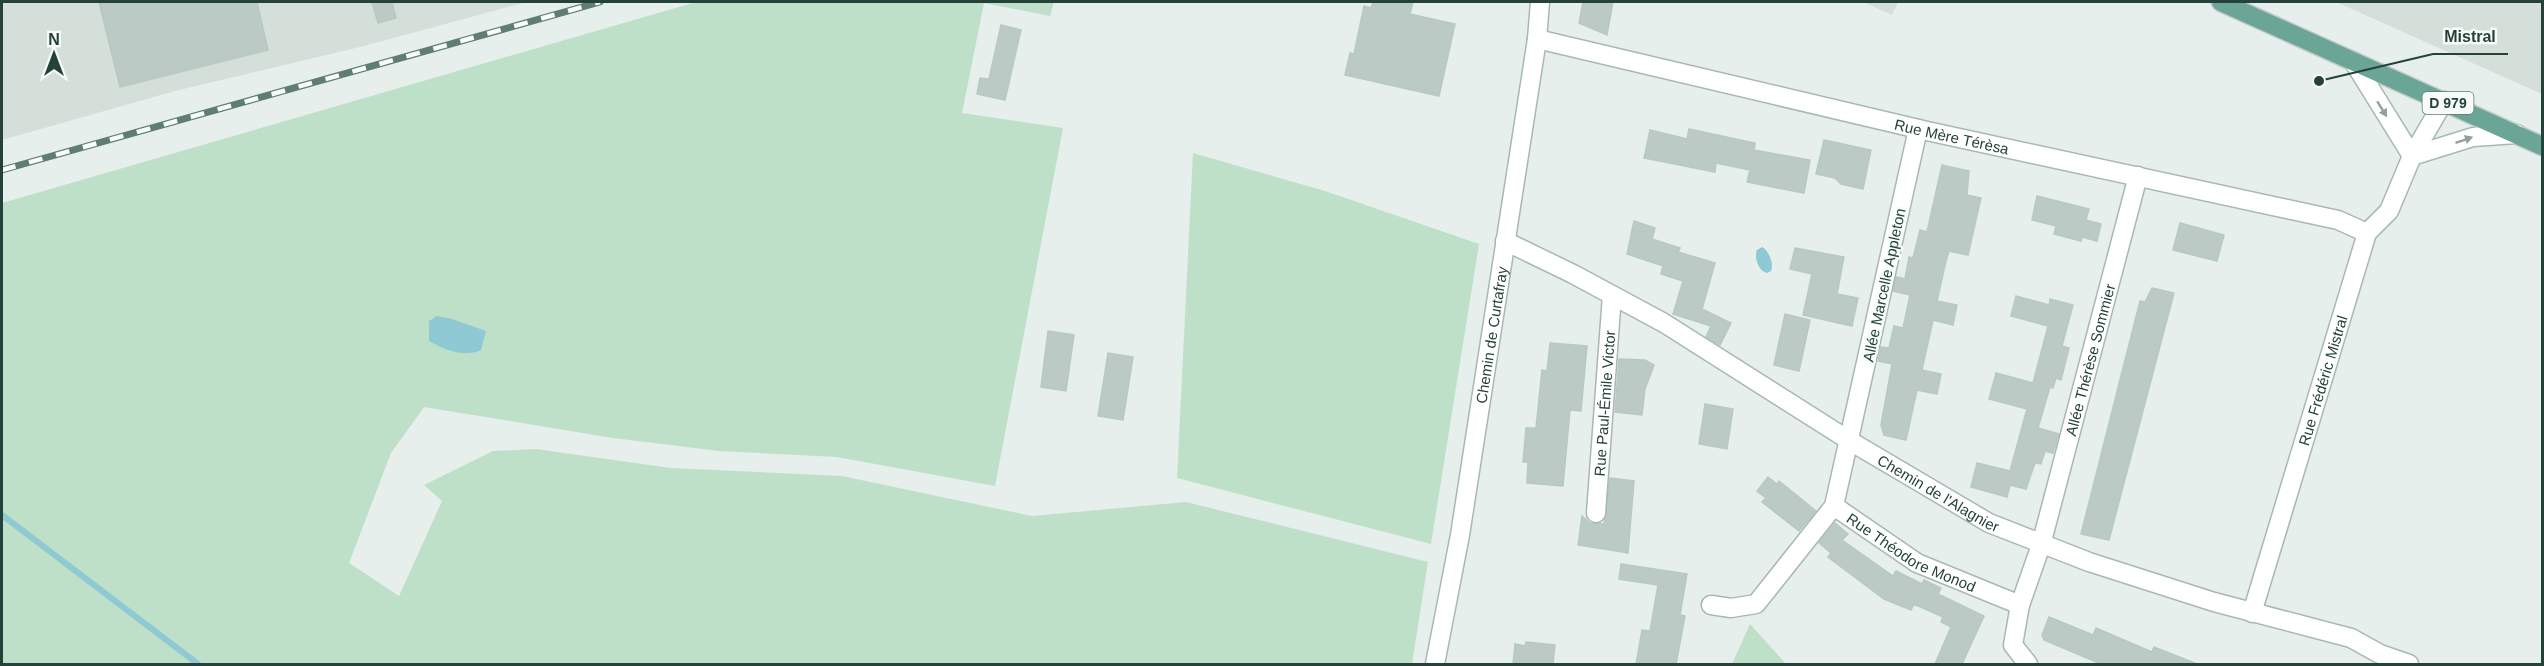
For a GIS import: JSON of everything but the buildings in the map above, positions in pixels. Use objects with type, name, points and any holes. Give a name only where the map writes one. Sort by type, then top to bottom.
[{"type":"main road","name":"D 979","points":[[2221,2],[2542,146]]},
{"type":"street","name":"Chemin de Curtafray","points":[[1435,664],[1460,535],[1537,39],[1540,2]]},
{"type":"street","name":"Rue Mère Térèsa","points":[[1537,39],[1918,129],[2338,220],[2367,233]]},
{"type":"street","points":[[2353,61],[2412,156],[2473,137],[2517,134]]},
{"type":"street","name":"Rue Frédéric Mistral","points":[[2252,614],[2367,233],[2389,211],[2412,156],[2444,101]]},
{"type":"street","name":"Allée Marcelle Appleton","points":[[1850,441],[1918,129]]},
{"type":"street","name":"Allée Thérèse Sommier","points":[[2028,664],[2013,645],[2020,605],[2041,544],[2138,176]]},
{"type":"street","name":"Chemin de l'Alagnier","points":[[1504,241],[1664,323],[1850,441],[1989,523],[2041,544],[2252,614],[2351,638],[2380,654],[2409,664]]},
{"type":"street","name":"Rue Paul-Émile Victor","points":[[1596,513],[1612,295]]},
{"type":"street","name":"Rue Théodore Monod","points":[[1850,441],[1834,506],[1917,563],[2020,605]]},
{"type":"street","points":[[1711,605],[1731,608],[1756,604],[1834,506]]},
{"type":"shaded area","points":[[2,2],[527,2],[360,47],[175,91],[2,140]]},
{"type":"shaded area","points":[[1863,2],[1898,2],[1892,15]]},
{"type":"shaded area","points":[[2336,2],[2542,2],[2542,94],[2477,65]]},
{"type":"green space","points":[[696,2],[1054,2],[1050,16],[984,3],[962,113],[1063,128],[995,486],[837,457],[719,451],[613,438],[424,407],[391,453],[349,563],[399,596],[442,501],[424,485],[493,451],[536,449],[671,468],[842,476],[1032,516],[1186,502],[1428,562],[1412,664],[2,664],[2,203]]},
{"type":"green space","points":[[1193,153],[1325,191],[1479,244],[1431,544],[1177,478]]},
{"type":"green space","points":[[1750,624],[1786,664],[1732,664]]},
{"type":"water","points":[[1762,247],[1767,251],[1771,261],[1771,271],[1767,273],[1761,270],[1756,260],[1757,250]]},
{"type":"water","points":[[437,316],[486,331],[481,350],[461,353],[429,341],[429,321]]},
{"type":"waterway","points":[[2,515],[198,664]]},
{"type":"railway","points":[[2,170],[600,2]]},
{"type":"place","name":"Mistral","points":[[2319,81]]}]
